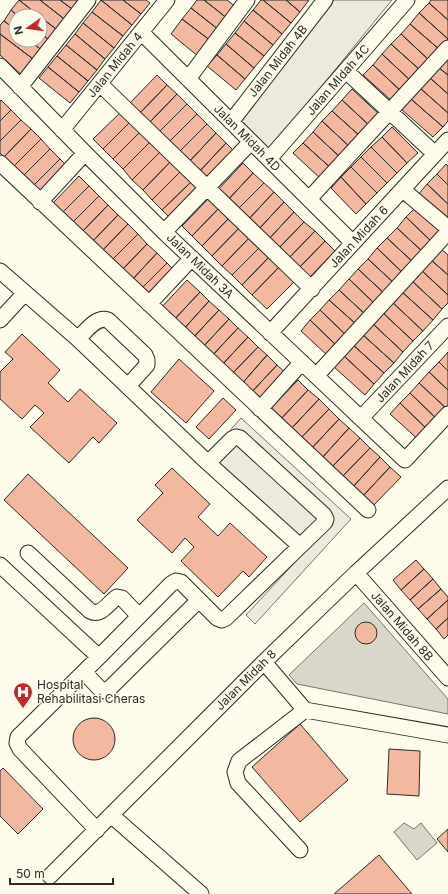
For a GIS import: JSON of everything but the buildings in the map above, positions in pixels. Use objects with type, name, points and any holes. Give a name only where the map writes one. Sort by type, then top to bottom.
[{"type":"street","points":[[20,87],[88,0]]},
{"type":"street","name":"Jalan Midah 4","points":[[62,130],[167,0]]},
{"type":"street","points":[[188,79],[247,0]]},
{"type":"street","name":"Jalan Midah 4B","points":[[231,122],[326,0]]},
{"type":"street","name":"Jalan MIdah 4C","points":[[269,159],[407,0]]},
{"type":"street","name":"Jalan Midah 4D","points":[[141,32],[353,244]]},
{"type":"street","points":[[309,199],[448,48]]},
{"type":"street","name":"Jalan Midah 3A","points":[[0,66],[164,232],[270,334],[302,362],[405,460],[448,414]]},
{"type":"street","points":[[346,71],[436,154]]},
{"type":"street","points":[[100,84],[312,289]]},
{"type":"street","name":"Jalan Midah 6","points":[[270,334],[448,140]]},
{"type":"street","points":[[164,232],[251,142]]},
{"type":"street","points":[[40,202],[85,153]]},
{"type":"street","points":[[0,163],[368,510]]},
{"type":"street","points":[[403,190],[448,228]]},
{"type":"street","points":[[316,376],[448,232]]},
{"type":"street","points":[[149,304],[192,258]]},
{"type":"street","points":[[0,271],[78,339],[208,463],[300,546]]},
{"type":"street","points":[[0,320],[25,293]]},
{"type":"street","points":[[78,339],[97,320],[103,318],[108,320],[145,354],[147,365],[128,386]]},
{"type":"street","name":"Jalan Midah 7","points":[[361,418],[448,326]]},
{"type":"street","points":[[260,409],[302,362]]},
{"type":"street","points":[[97,830],[20,749],[16,743],[18,736],[171,584],[176,581],[181,582],[217,618],[222,620],[226,618],[325,522],[326,519],[324,515],[240,438],[236,437],[232,439],[208,463]]},
{"type":"street","name":"Jalan Midah 8","points":[[50,876],[264,662],[356,573],[448,488]]},
{"type":"street","points":[[28,554],[90,611],[95,613],[100,612],[117,597],[122,598],[139,616]]},
{"type":"street","points":[[0,565],[99,657]]},
{"type":"street","name":"Jalan Midah 8B","points":[[356,573],[448,678]]},
{"type":"street","points":[[84,672],[101,690],[105,691],[110,688],[199,600]]},
{"type":"street","points":[[264,662],[306,710],[448,735]]},
{"type":"street","points":[[300,850],[238,783],[235,772],[239,761],[306,710]]},
{"type":"street","points":[[111,815],[183,888],[201,894]]},
{"type":"shaded area","points":[[334,0],[392,0],[268,152],[241,122]]},
{"type":"shaded area","points":[[241,418],[351,519],[255,624],[246,615],[309,547],[209,454]]},
{"type":"shaded area","points":[[364,603],[448,699],[448,714],[297,684],[289,675]]},
{"type":"shaded area","points":[[404,823],[414,829],[421,823],[437,843],[417,860],[394,832]]},
{"type":"place","name":"Hospital Rehabilitasi Cheras","points":[[23,709]]}]
